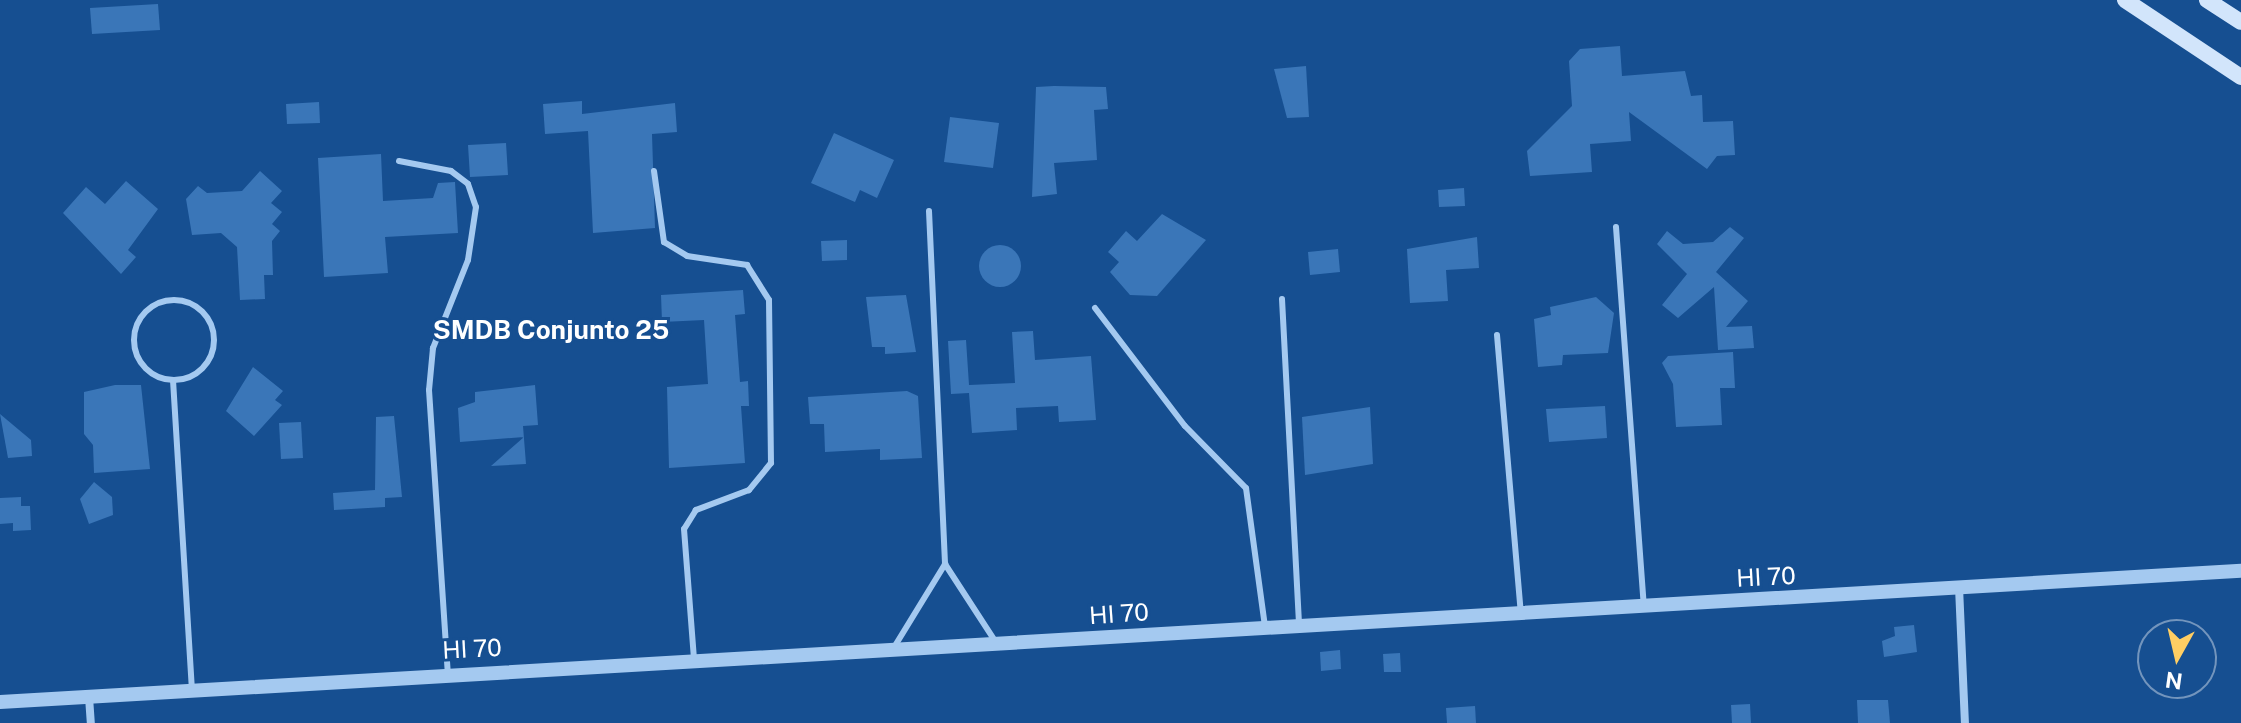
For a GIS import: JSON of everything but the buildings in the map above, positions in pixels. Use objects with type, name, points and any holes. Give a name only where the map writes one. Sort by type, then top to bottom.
[{"type":"main road","points":[[2125,0],[2241,77]]},
{"type":"main road","points":[[2207,0],[2241,22]]},
{"type":"street","name":"HI 70","points":[[0,702],[694,658],[997,644],[2241,571]]},
{"type":"street","points":[[1959,587],[1965,723]]},
{"type":"street","points":[[89,697],[91,723]]},
{"type":"lane","points":[[399,161],[451,171],[468,184],[476,207],[468,260],[433,348],[429,390],[448,673]]},
{"type":"lane","points":[[654,171],[664,242],[687,256],[747,265],[769,300],[771,463],[749,490],[696,510],[684,529],[694,658]]},
{"type":"lane","points":[[929,211],[945,564],[997,644]]},
{"type":"lane","points":[[1616,227],[1644,606]]},
{"type":"lane","points":[[1282,299],[1299,624]]},
{"type":"lane","points":[[167,300],[204,313],[214,337],[199,372],[173,380],[139,362],[133,336],[144,312],[167,300]]},
{"type":"lane","points":[[1095,308],[1185,426],[1246,488],[1265,627]]},
{"type":"lane","points":[[1497,335],[1521,613]]},
{"type":"lane","points":[[173,380],[192,690]]},
{"type":"lane","points":[[893,649],[945,564]]},
{"type":"district","name":"SMDB Conjunto 25","points":[[551,330]]}]
